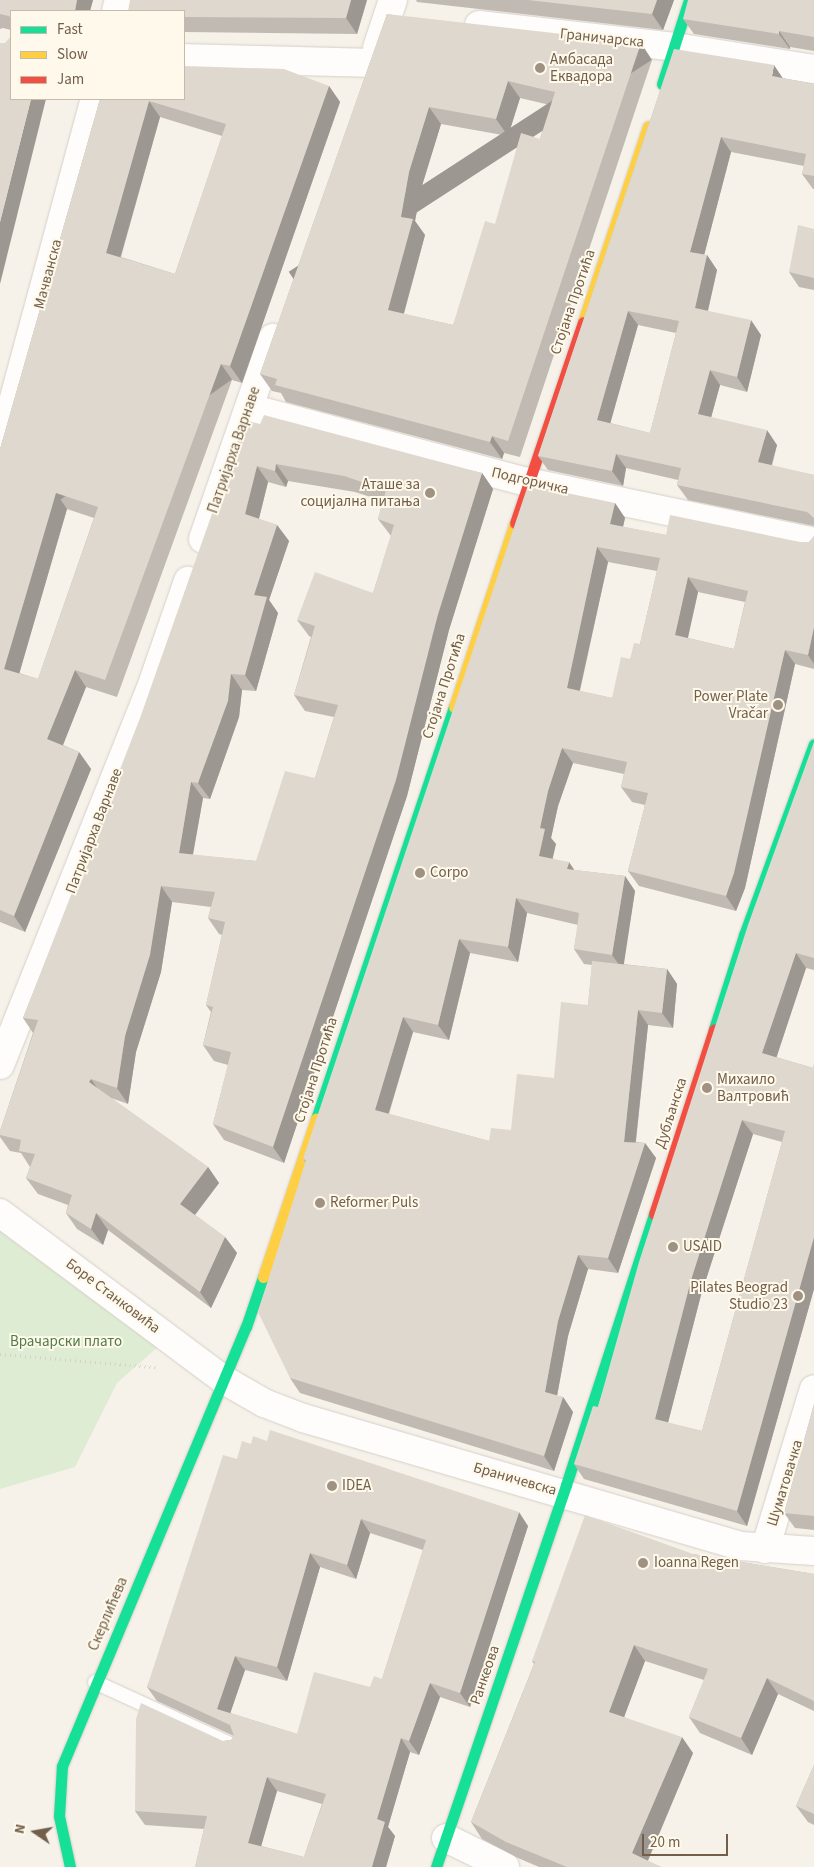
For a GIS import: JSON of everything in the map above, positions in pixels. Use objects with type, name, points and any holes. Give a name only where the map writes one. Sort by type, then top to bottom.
[{"type":"street","points":[[657,101],[689,0]]},
{"type":"street","points":[[362,90],[372,63],[398,11]]},
{"type":"street","name":"Граничарска","points":[[449,22],[675,47],[814,69]]},
{"type":"street","points":[[185,58],[372,63]]},
{"type":"street","name":"Мачванска","points":[[0,450],[95,100]]},
{"type":"street","name":"Стојана Протића","points":[[224,1380],[246,1327],[650,119]]},
{"type":"street","name":"Патријарха Варнаве","points":[[0,1065],[154,679],[282,315]]},
{"type":"street","name":"Подгоричка","points":[[248,408],[528,482],[814,542]]},
{"type":"street","name":"Дубљанска","points":[[563,1493],[744,935],[814,744]]},
{"type":"street","name":"Боре Станковића","points":[[0,1213],[185,1349],[224,1380]]},
{"type":"street","name":"Браничевска","points":[[224,1380],[248,1396],[303,1418],[740,1546],[814,1551]]},
{"type":"street","name":"Скерлићева","points":[[70,1867],[59,1816],[59,1783],[68,1749],[224,1380]]},
{"type":"street","name":"Шуматовачка","points":[[765,1549],[814,1389]]},
{"type":"street","name":"Ранкеова","points":[[436,1867],[563,1493]]},
{"type":"street","points":[[446,1838],[505,1867]]},
{"type":"lane","points":[[95,1682],[236,1747]]},
{"type":"path","points":[[0,1354],[171,1368],[185,1349]]},
{"type":"green space","name":"Врачарски плато","points":[[0,1213],[169,1337],[117,1383],[75,1467],[0,1489]]},
{"type":"building","points":[[0,0],[77,0],[75,10],[10,10],[10,18],[0,14]]},
{"type":"building","points":[[130,0],[351,0],[346,18],[185,17],[185,10],[128,10]]},
{"type":"building","points":[[528,0],[657,0],[652,14]]},
{"type":"building","points":[[688,0],[814,0],[814,37],[779,31],[779,34],[683,19]]},
{"type":"building","points":[[387,14],[641,43],[508,441],[492,436],[490,442],[275,385],[277,379],[260,374]],"holes":[[[508,81],[555,92],[540,139],[521,133],[495,224],[485,221],[453,325],[388,310],[413,219],[401,217],[409,172],[429,107],[496,119]]]},
{"type":"building","points":[[10,37],[10,100],[31,100],[0,222],[0,43],[5,43]]},
{"type":"building","points":[[674,49],[774,65],[772,76],[814,84],[814,176],[802,174],[806,154],[721,137],[690,252],[707,255],[695,308],[751,320],[737,377],[710,370],[698,414],[767,430],[758,462],[814,475],[814,518],[807,512],[677,485],[681,468],[616,454],[612,471],[538,456]],"holes":[[[628,311],[679,321],[650,433],[597,420]]]},
{"type":"building","points":[[185,66],[284,69],[329,86],[230,366],[221,364],[105,680],[75,670],[47,739],[79,752],[14,916],[0,910],[0,449],[100,100],[185,100]],"holes":[[[149,101],[226,124],[175,274],[106,253]],[[56,493],[98,507],[38,679],[4,669]]]},
{"type":"building","points":[[798,225],[814,229],[814,278],[789,272]]},
{"type":"building","points":[[264,415],[482,473],[438,614],[396,780],[273,1147],[213,1124],[231,1052],[203,1045],[213,1007],[206,1005],[225,922],[208,918],[215,892],[161,886],[150,955],[125,1036],[117,1088],[91,1079],[89,1082],[208,1167],[180,1204],[225,1237],[200,1292],[96,1213],[91,1229],[66,1213],[72,1195],[26,1178],[35,1154],[19,1151],[21,1140],[0,1135],[0,1131],[38,1020],[23,1018],[140,718],[245,420],[260,424]],"holes":[[[276,464],[344,476],[386,490],[378,519],[394,525],[373,593],[315,572],[297,620],[315,626],[294,695],[338,705],[315,778],[285,771],[256,861],[179,853],[191,782],[198,783],[228,701],[231,674],[245,675],[267,597],[254,595],[277,525],[245,514],[257,466],[275,471]]]},
{"type":"building","points":[[528,485],[615,503],[610,524],[666,535],[670,515],[800,542],[809,542],[814,536],[814,627],[808,655],[785,650],[734,873],[726,896],[628,871],[648,793],[621,787],[627,762],[562,748],[548,791],[540,828],[545,829],[539,856],[569,862],[567,869],[625,876],[612,955],[574,949],[579,913],[516,898],[508,947],[459,939],[438,1025],[403,1017],[375,1110],[489,1141],[491,1128],[511,1130],[517,1074],[554,1078],[561,1002],[588,1005],[592,961],[667,969],[662,1013],[638,1010],[624,1142],[645,1143],[608,1258],[578,1255],[558,1321],[545,1392],[563,1397],[544,1456],[290,1378],[258,1312],[306,1160],[303,1159]],"holes":[[[597,547],[660,558],[640,644],[634,643],[630,659],[621,657],[612,698],[567,688]],[[688,577],[748,591],[734,649],[675,635]]]},
{"type":"building","points":[[814,742],[814,958],[796,953],[762,1053],[813,1068],[814,1064],[814,1237],[737,1511],[574,1464],[593,1406],[598,1407],[639,1262],[748,925]],"holes":[[[742,1120],[785,1131],[702,1431],[655,1419],[691,1280]]]},
{"type":"building","points":[[814,1404],[814,1516],[784,1513]]},
{"type":"building","points":[[270,1430],[519,1512],[460,1693],[430,1683],[409,1741],[401,1738],[377,1819],[385,1822],[372,1867],[195,1867],[207,1816],[135,1811],[136,1719],[141,1703],[223,1741],[231,1740],[234,1736],[230,1725],[147,1687],[223,1455],[237,1459],[242,1441],[251,1444],[253,1436],[267,1441]],"holes":[[[361,1519],[426,1540],[382,1679],[374,1676],[370,1687],[314,1672],[297,1734],[217,1709],[235,1656],[277,1667],[310,1553],[347,1565]],[[267,1777],[326,1794],[304,1857],[248,1843]]]},
{"type":"building","points":[[585,1515],[693,1554],[814,1574],[814,1701],[767,1678],[741,1738],[689,1717],[708,1669],[634,1645],[609,1712],[682,1737],[632,1853],[661,1867],[567,1867],[506,1842],[471,1822],[535,1662],[532,1661]]},
{"type":"building","points":[[814,1765],[814,1814],[796,1806]]},
{"type":"traffic: fast","points":[[662,84],[689,0]]},
{"type":"traffic: fast","points":[[316,1119],[454,707]]},
{"type":"traffic: fast","points":[[714,1029],[744,935],[814,744]]},
{"type":"traffic: fast","points":[[436,1867],[566,1485],[654,1214]]},
{"type":"traffic: fast","points":[[70,1867],[59,1816],[62,1766],[246,1327],[263,1277]]},
{"type":"traffic: slow","points":[[583,322],[648,127]]},
{"type":"traffic: slow","points":[[454,707],[515,523]]},
{"type":"traffic: slow","points":[[263,1277],[316,1119]]},
{"type":"traffic: jam","points":[[515,523],[583,322]]},
{"type":"traffic: jam","points":[[654,1214],[714,1029]]},
{"type":"place","name":"Амбасада Еквадора","points":[[540,68]]},
{"type":"place","name":"Аташе за социјална питања","points":[[430,493]]},
{"type":"place","name":"Power Plate Vračar","points":[[778,705]]},
{"type":"place","name":"Corpo","points":[[420,873]]},
{"type":"place","name":"Михаило Валтровић","points":[[707,1088]]},
{"type":"place","name":"Reformer Puls","points":[[320,1203]]},
{"type":"place","name":"USAID","points":[[673,1247]]},
{"type":"place","name":"Pilates Beograd Studio 23","points":[[798,1296]]},
{"type":"place","name":"IDEA","points":[[332,1486]]},
{"type":"place","name":"Ioanna Regen","points":[[643,1563]]}]
